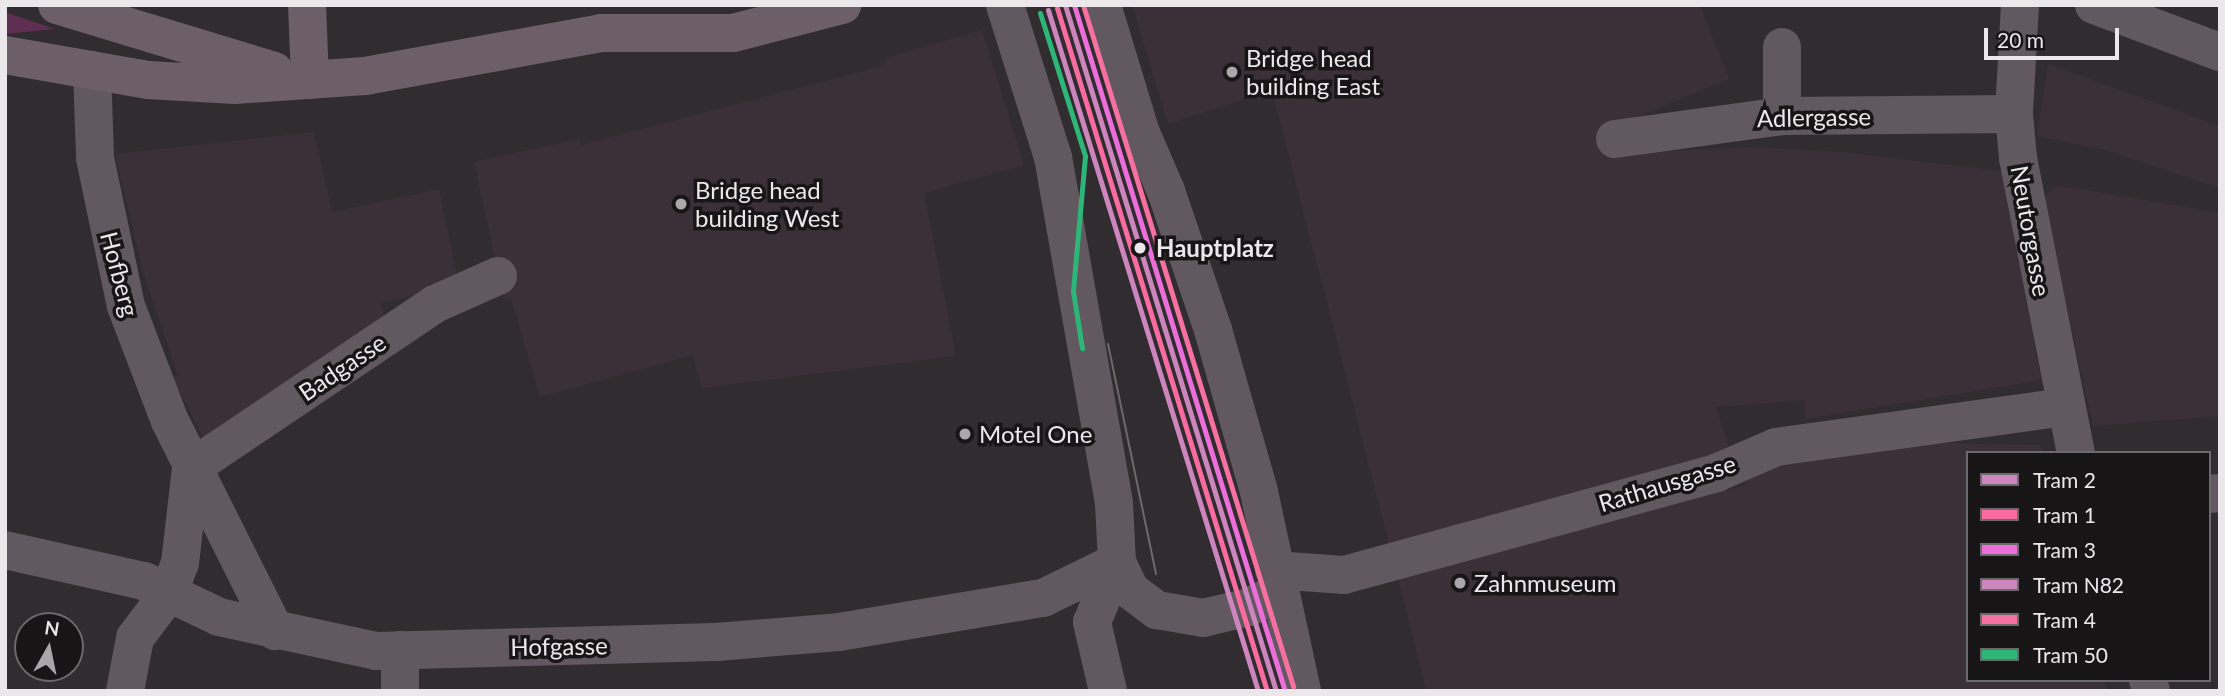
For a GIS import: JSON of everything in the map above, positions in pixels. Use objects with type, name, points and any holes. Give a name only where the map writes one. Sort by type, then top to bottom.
[{"type":"main road","points":[[57,5],[310,80]]},
{"type":"main road","points":[[307,5],[310,80]]},
{"type":"main road","points":[[5,55],[92,70],[195,83],[310,80],[365,76],[601,33],[733,33],[842,5]]},
{"type":"street","points":[[1006,5],[1052,157],[1080,296],[1114,503],[1117,562],[1130,590],[1147,605],[1172,615],[1203,618],[1249,607],[1276,581]]},
{"type":"street","points":[[1101,5],[1141,133],[1166,191],[1213,330],[1259,492],[1276,581],[1302,691]]},
{"type":"street","name":"Neutorgasse","points":[[2020,5],[2014,114],[2018,158],[2065,407],[2076,451]]},
{"type":"street","points":[[2094,5],[2166,18],[2220,52]]},
{"type":"street","points":[[1782,47],[1782,116]]},
{"type":"street","name":"Hofberg","points":[[92,70],[95,158],[111,249],[131,318],[191,468],[275,631]]},
{"type":"street","name":"Adlergasse","points":[[1615,139],[1782,116],[2014,114]]},
{"type":"street","name":"Badgasse","points":[[191,468],[435,304],[498,276]]},
{"type":"street","name":"Rathausgasse","points":[[1276,581],[1344,575],[1716,473],[1776,447],[2065,407]]},
{"type":"street","name":"Hofberg","points":[[125,691],[135,638],[168,594],[180,563],[191,468]]},
{"type":"street","name":"Hofgasse","points":[[5,550],[124,575],[219,617],[376,651],[716,642],[839,632],[1043,598],[1117,562]]},
{"type":"street","points":[[1108,691],[1093,622],[1117,562]]},
{"type":"street","points":[[400,650],[400,691]]},
{"type":"shaded area","points":[[1132,5],[1700,5],[1729,79],[1637,117],[1615,153],[1748,147],[1842,152],[2002,171],[2041,380],[1805,419],[1804,400],[1716,407],[1731,453],[1391,551],[1272,90],[1168,124]]},
{"type":"shaded area","points":[[5,12],[55,29],[5,34]]},
{"type":"shaded area","name":"Bridge head building West","points":[[982,30],[1024,165],[924,193],[956,356],[702,388],[693,355],[540,397],[511,298],[504,300],[474,162],[579,139],[581,145],[886,65],[885,58]]},
{"type":"shaded area","points":[[2048,64],[2220,126],[2220,188],[2109,151],[2037,136]]},
{"type":"shaded area","points":[[314,132],[332,212],[439,189],[459,285],[381,303],[386,324],[203,437],[172,377],[178,375],[143,272],[115,154]]},
{"type":"shaded area","points":[[2057,185],[2220,213],[2220,416],[2093,426],[2043,198]]},
{"type":"shaded area","points":[[1930,443],[2040,445],[2042,451],[1966,451],[1966,682],[2106,682],[2108,691],[1426,691],[1397,575],[1746,485],[1744,469]]},
{"type":"tram line","name":"2","points":[[1065,5],[1276,691]]},
{"type":"tram line","name":"3","points":[[1074,5],[1284,688]]},
{"type":"tram line","name":"4","points":[[1083,5],[1293,686]]},
{"type":"tram line","name":"1","points":[[1057,8],[1267,691]]},
{"type":"tram line","name":"N82","points":[[1048,10],[1258,691]]},
{"type":"tram line","name":"50","points":[[1040,13],[1085,156],[1073,291],[1082,348]]},
{"type":"tram line","points":[[1108,344],[1156,574]]},
{"type":"place","name":"Bridge head building East","points":[[1232,72]]},
{"type":"place","name":"Bridge head building West","points":[[681,204]]},
{"type":"place","name":"Hauptplatz","points":[[1140,248]]},
{"type":"place","name":"Motel One","points":[[965,434]]},
{"type":"place","name":"Zahnmuseum","points":[[1460,583]]}]
